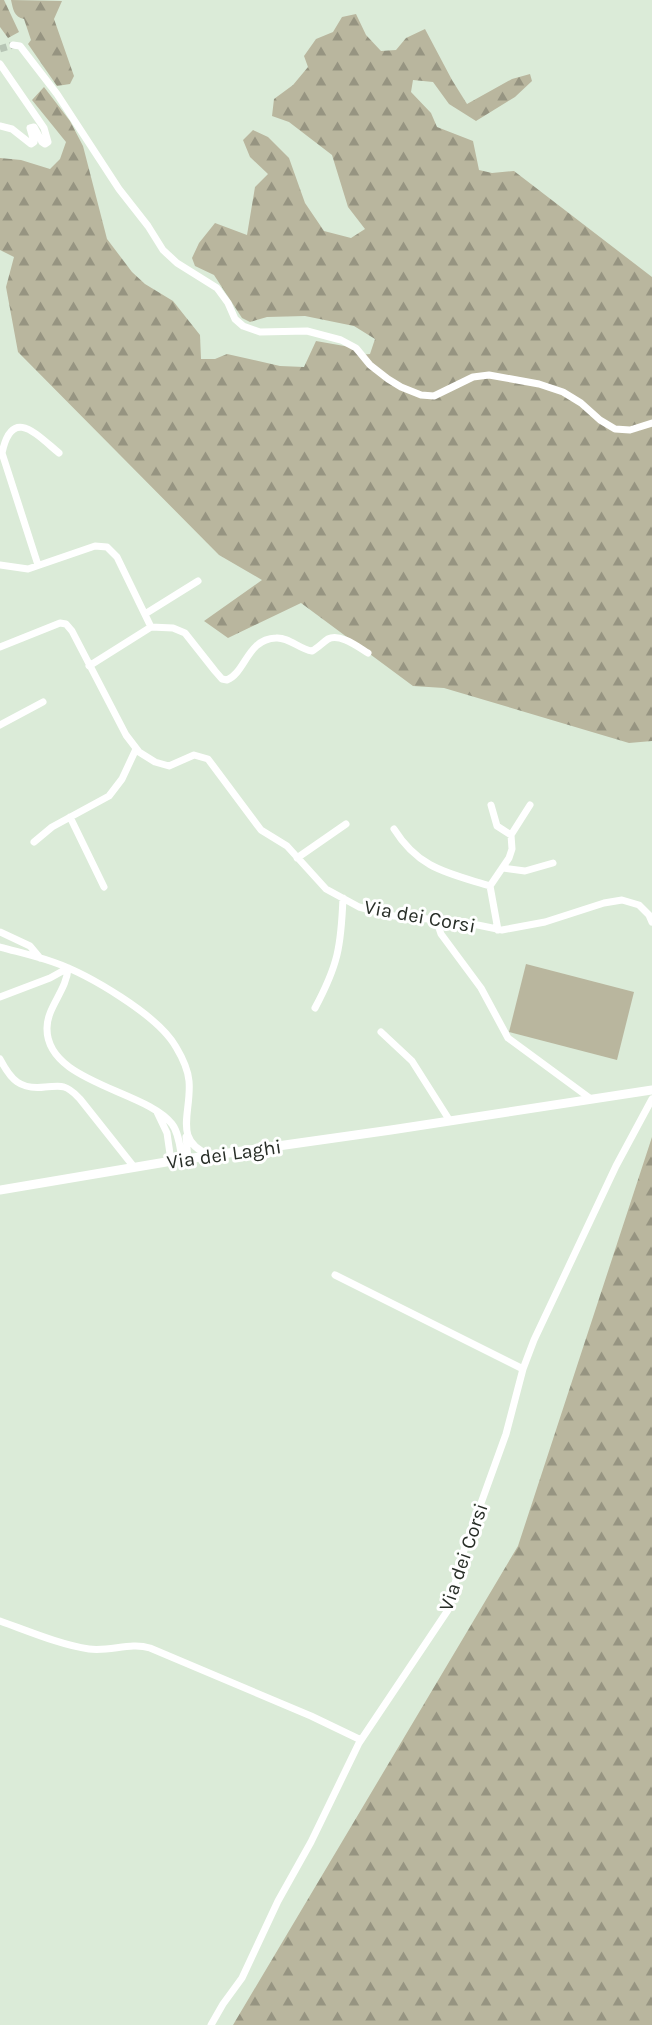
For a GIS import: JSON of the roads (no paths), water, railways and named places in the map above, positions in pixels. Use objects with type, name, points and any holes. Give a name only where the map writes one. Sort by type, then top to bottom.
[{"type":"main road","name":"Via dei Laghi","points":[[0,1191],[171,1161],[652,1090]]},
{"type":"street","points":[[14,45],[20,46],[57,94],[127,201],[151,229],[165,253],[182,267],[217,288],[228,303],[237,322],[247,328],[266,332],[306,331],[340,340],[356,348],[370,365],[388,379],[421,395],[430,397],[437,395],[473,377],[495,376],[539,384],[563,392],[581,402],[600,420],[615,429],[630,430],[652,423]]},
{"type":"street","points":[[0,64],[44,128],[48,142],[45,144],[42,142],[33,127],[30,128],[34,141],[31,144],[12,129],[0,126]]},
{"type":"street","points":[[39,566],[2,453],[5,436],[14,428],[22,426],[31,430],[59,453]]},
{"type":"street","points":[[0,565],[25,569],[95,546],[107,547],[117,557],[152,627]]},
{"type":"street","points":[[145,614],[198,581]]},
{"type":"street","name":"Via dei Corsi","points":[[0,647],[63,623],[72,631],[126,735],[136,749],[155,762],[166,766],[175,765],[192,756],[208,759],[261,831],[285,844],[326,889],[359,907],[381,913],[463,922],[498,930],[545,922],[622,900],[639,905],[652,922]]},
{"type":"street","points":[[89,666],[152,627],[176,628],[182,631],[220,677],[227,680],[234,676],[255,647],[273,638],[283,639],[312,651],[328,639],[335,637],[368,653]]},
{"type":"street","points":[[0,725],[42,702]]},
{"type":"street","points":[[34,842],[52,827],[104,800],[114,791],[136,749]]},
{"type":"street","points":[[491,805],[497,826],[511,835]]},
{"type":"street","points":[[498,930],[498,919],[490,886],[512,852],[511,835],[530,805]]},
{"type":"street","points":[[70,817],[104,887]]},
{"type":"street","points":[[297,858],[346,824]]},
{"type":"street","points":[[394,829],[405,846],[421,860],[440,870],[490,886]]},
{"type":"street","points":[[503,868],[525,871],[553,862]]},
{"type":"street","points":[[315,1008],[338,958],[343,898]]},
{"type":"street","points":[[436,919],[441,934],[481,988],[508,1038],[591,1099]]},
{"type":"street","points":[[0,932],[32,947],[40,958]]},
{"type":"street","points":[[0,948],[68,968],[139,1009],[170,1037],[189,1078],[185,1159]]},
{"type":"street","points":[[0,997],[51,978],[68,968]]},
{"type":"street","points":[[68,968],[66,983],[47,1024],[48,1037],[56,1055],[64,1063],[91,1079],[163,1114],[173,1125],[185,1159]]},
{"type":"street","points":[[381,1032],[412,1061],[450,1121]]},
{"type":"street","points":[[0,1059],[3,1070],[26,1087],[33,1089],[59,1086],[71,1090],[84,1103],[134,1167]]},
{"type":"street","name":"Via dei Corsi","points":[[211,2025],[242,1978],[361,1740],[448,1610],[463,1553],[506,1434],[524,1369],[546,1312],[616,1166],[652,1099]]},
{"type":"street","points":[[156,1110],[165,1127],[171,1161]]},
{"type":"street","points":[[186,1134],[193,1147],[211,1155]]},
{"type":"street","points":[[335,1275],[524,1369]]},
{"type":"street","points":[[0,1622],[86,1648],[147,1647],[311,1716],[361,1740]]},
{"type":"tunnel","points":[[0,49],[13,45]]}]
